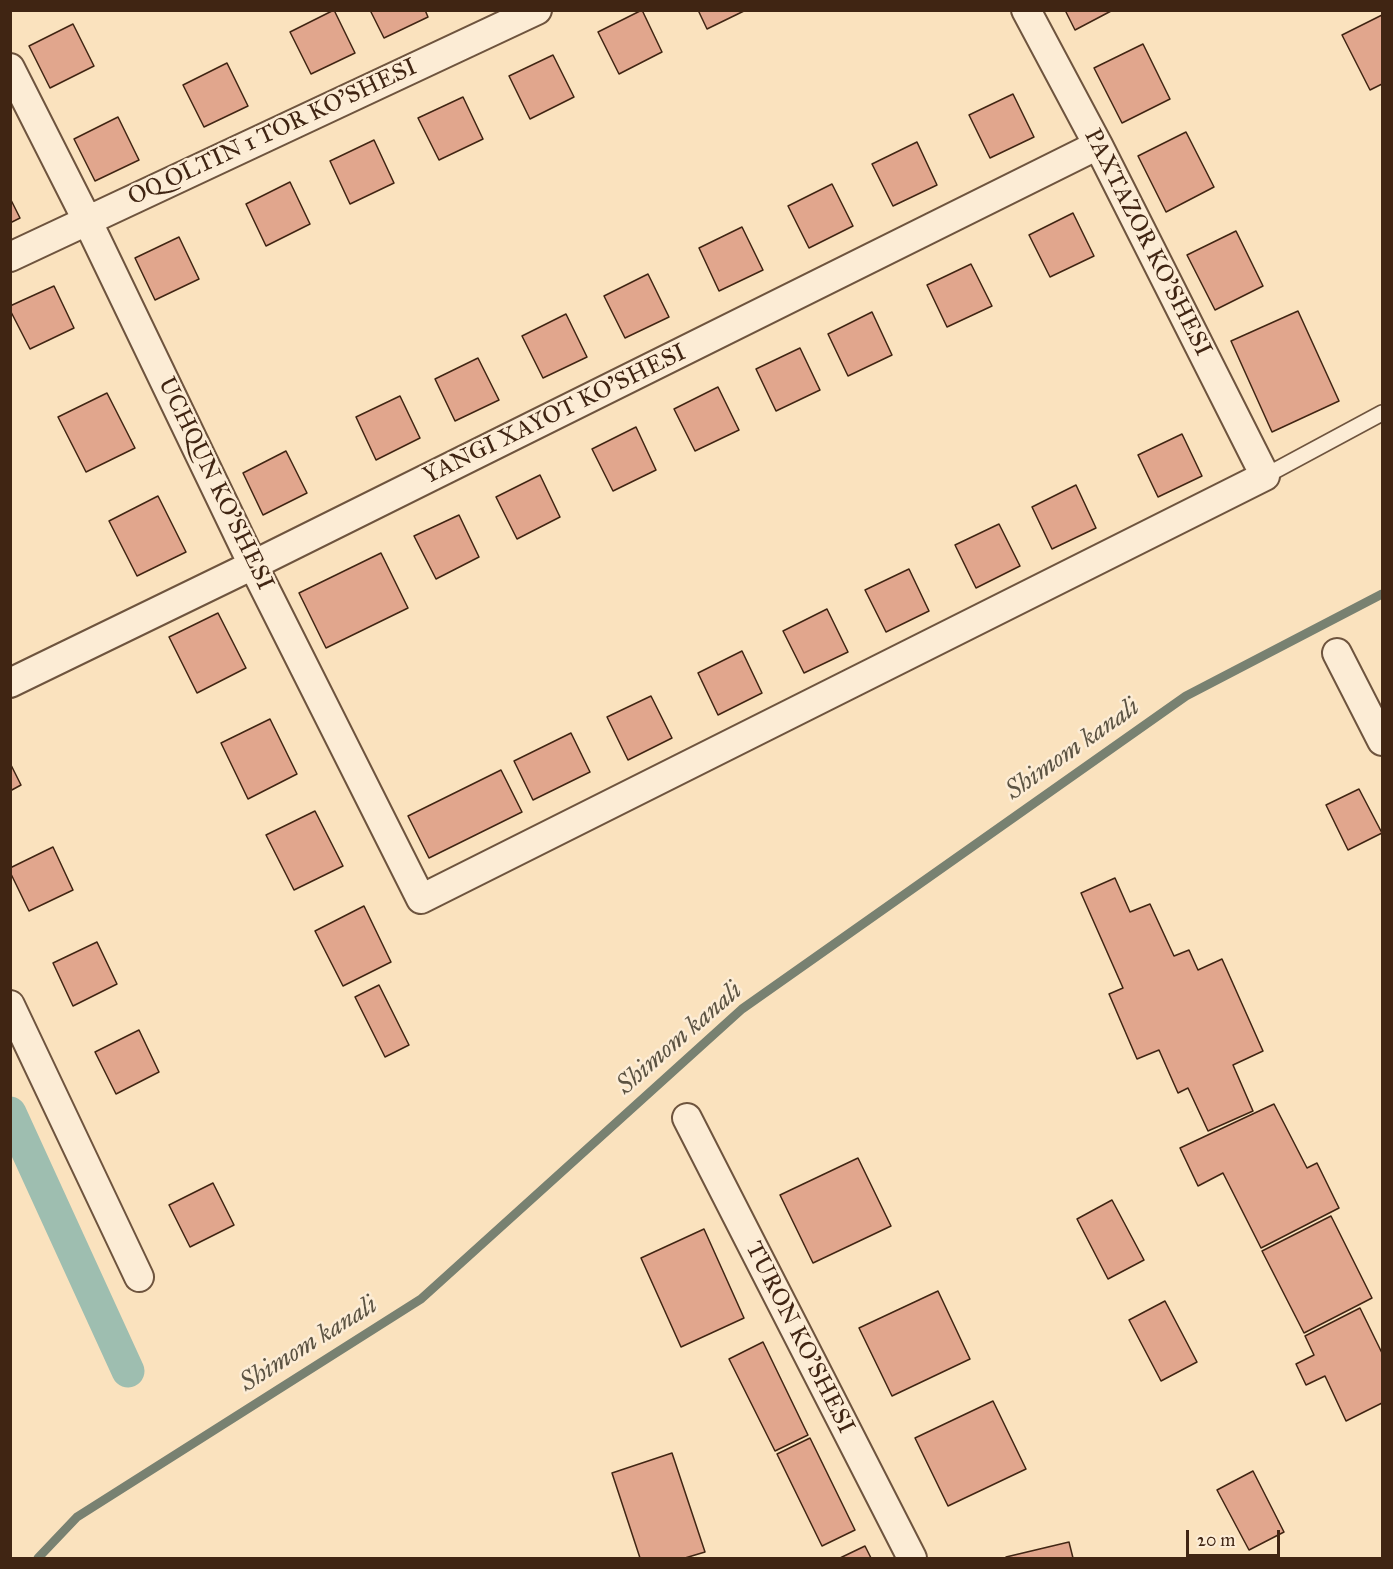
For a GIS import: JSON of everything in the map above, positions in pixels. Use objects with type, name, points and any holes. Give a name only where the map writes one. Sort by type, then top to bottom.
[{"type":"street","name":"OQ OLTIN 1 TOR KO'SHESI","points":[[10,258],[537,10]]},
{"type":"street","name":"PAXTAZOR KO'SHESI","points":[[1026,10],[1098,145],[1265,476]]},
{"type":"street","name":"UCHQUN KO'SHESI","points":[[10,68],[87,220],[253,565],[421,899],[1265,476]]},
{"type":"street","name":"YANGI XAYOT KO'SHESI","points":[[10,683],[253,565],[1098,145]]},
{"type":"street","points":[[1337,653],[1383,741]]},
{"type":"street","points":[[10,1005],[139,1277]]},
{"type":"street","name":"TURON KO'SHESI","points":[[687,1118],[912,1558]]},
{"type":"lane","points":[[1265,476],[1383,413]]},
{"type":"building","points":[[334,10],[355,53],[311,74],[290,32]]},
{"type":"building","points":[[370,10],[425,10],[428,17],[384,38]]},
{"type":"building","points":[[642,10],[662,52],[619,74],[598,32]]},
{"type":"building","points":[[698,10],[746,10],[707,29]]},
{"type":"building","points":[[1065,10],[1113,10],[1075,30]]},
{"type":"building","points":[[1382,15],[1382,84],[1370,90],[1342,35]]},
{"type":"building","points":[[73,24],[94,66],[50,88],[29,46]]},
{"type":"building","points":[[1143,44],[1170,99],[1122,123],[1094,68]]},
{"type":"building","points":[[553,55],[574,97],[530,119],[509,76]]},
{"type":"building","points":[[227,63],[248,106],[204,127],[183,85]]},
{"type":"building","points":[[1013,94],[1034,137],[990,158],[969,115]]},
{"type":"building","points":[[463,97],[483,139],[439,160],[418,118]]},
{"type":"building","points":[[118,117],[139,160],[95,181],[74,139]]},
{"type":"building","points":[[1186,132],[1214,187],[1166,212],[1138,156]]},
{"type":"building","points":[[374,140],[394,183],[350,204],[330,161]]},
{"type":"building","points":[[917,142],[937,185],[893,206],[872,164]]},
{"type":"building","points":[[290,182],[310,224],[266,246],[246,204]]},
{"type":"building","points":[[832,184],[853,226],[809,248],[788,206]]},
{"type":"building","points":[[10,198],[20,218],[10,223]]},
{"type":"building","points":[[1073,213],[1094,256],[1050,277],[1029,235]]},
{"type":"building","points":[[742,227],[763,270],[719,291],[699,248]]},
{"type":"building","points":[[1236,231],[1263,286],[1215,310],[1187,255]]},
{"type":"building","points":[[179,237],[199,279],[155,300],[135,258]]},
{"type":"building","points":[[971,264],[992,306],[947,327],[927,285]]},
{"type":"building","points":[[648,274],[669,317],[625,338],[604,296]]},
{"type":"building","points":[[54,286],[74,328],[30,349],[10,306]]},
{"type":"building","points":[[1298,311],[1339,401],[1272,432],[1231,341]]},
{"type":"building","points":[[872,312],[892,355],[848,376],[828,334]]},
{"type":"building","points":[[566,314],[587,357],[543,378],[522,336]]},
{"type":"building","points":[[800,348],[820,390],[776,411],[756,369]]},
{"type":"building","points":[[478,358],[499,400],[455,421],[435,379]]},
{"type":"building","points":[[718,387],[739,430],[695,451],[674,409]]},
{"type":"building","points":[[107,393],[135,448],[86,472],[58,417]]},
{"type":"building","points":[[400,396],[420,438],[376,460],[356,417]]},
{"type":"building","points":[[636,427],[656,470],[613,491],[592,449]]},
{"type":"building","points":[[1182,434],[1202,476],[1158,497],[1138,455]]},
{"type":"building","points":[[286,451],[307,493],[263,515],[243,473]]},
{"type":"building","points":[[540,475],[560,517],[517,539],[496,497]]},
{"type":"building","points":[[1076,485],[1096,528],[1052,549],[1032,507]]},
{"type":"building","points":[[158,496],[186,552],[137,576],[109,521]]},
{"type":"building","points":[[459,515],[479,557],[436,579],[414,536]]},
{"type":"building","points":[[999,524],[1020,566],[976,588],[955,545]]},
{"type":"building","points":[[381,553],[408,608],[326,648],[299,593]]},
{"type":"building","points":[[909,569],[929,611],[886,632],[865,590]]},
{"type":"building","points":[[827,609],[848,652],[804,673],[783,631]]},
{"type":"building","points":[[218,613],[246,668],[197,693],[169,637]]},
{"type":"building","points":[[742,651],[762,693],[718,715],[698,673]]},
{"type":"building","points":[[651,696],[672,738],[628,760],[607,717]]},
{"type":"building","points":[[270,719],[297,774],[248,799],[221,743]]},
{"type":"building","points":[[571,733],[590,772],[533,800],[514,761]]},
{"type":"building","points":[[10,763],[21,785],[10,791]]},
{"type":"building","points":[[501,770],[522,812],[429,858],[408,816]]},
{"type":"building","points":[[1359,789],[1382,833],[1348,850],[1326,805]]},
{"type":"building","points":[[315,811],[343,866],[294,890],[266,835]]},
{"type":"building","points":[[53,847],[73,890],[29,911],[10,868]]},
{"type":"building","points":[[1115,878],[1130,912],[1150,904],[1174,956],[1189,950],[1198,970],[1222,959],[1263,1051],[1233,1065],[1253,1111],[1208,1131],[1188,1088],[1178,1093],[1159,1050],[1137,1059],[1109,994],[1123,988],[1081,893]]},
{"type":"building","points":[[364,906],[391,962],[343,986],[315,931]]},
{"type":"building","points":[[97,942],[117,984],[73,1006],[53,963]]},
{"type":"building","points":[[379,985],[409,1045],[385,1057],[355,997]]},
{"type":"building","points":[[139,1030],[159,1072],[116,1094],[95,1052]]},
{"type":"building","points":[[1274,1104],[1307,1168],[1317,1163],[1339,1208],[1261,1248],[1223,1173],[1198,1186],[1180,1148]]},
{"type":"building","points":[[858,1158],[891,1226],[813,1263],[780,1195]]},
{"type":"building","points":[[213,1183],[234,1225],[190,1247],[169,1205]]},
{"type":"building","points":[[1112,1200],[1144,1260],[1108,1279],[1077,1219]]},
{"type":"building","points":[[1331,1216],[1372,1298],[1304,1333],[1262,1251]]},
{"type":"building","points":[[704,1229],[744,1318],[681,1347],[641,1258]]},
{"type":"building","points":[[938,1291],[970,1359],[892,1396],[859,1328]]},
{"type":"building","points":[[1165,1301],[1197,1362],[1161,1381],[1129,1320]]},
{"type":"building","points":[[1360,1308],[1382,1353],[1382,1403],[1346,1421],[1325,1376],[1306,1385],[1296,1364],[1314,1355],[1305,1336]]},
{"type":"building","points":[[763,1342],[808,1435],[775,1451],[729,1359]]},
{"type":"building","points":[[993,1401],[1026,1469],[948,1506],[915,1438]]},
{"type":"building","points":[[810,1438],[855,1530],[822,1546],[777,1454]]},
{"type":"building","points":[[672,1453],[705,1552],[685,1558],[640,1558],[612,1473]]},
{"type":"building","points":[[1253,1471],[1284,1532],[1249,1550],[1217,1490]]},
{"type":"building","points":[[1069,1542],[1073,1558],[1006,1558],[1006,1557]]},
{"type":"building","points":[[865,1546],[871,1558],[840,1558]]},
{"type":"waterway","name":"Shimom kanali","points":[[38,1558],[77,1517],[421,1299],[742,1009],[1186,696],[1382,594]]},
{"type":"waterway","points":[[10,1113],[128,1371]]}]
